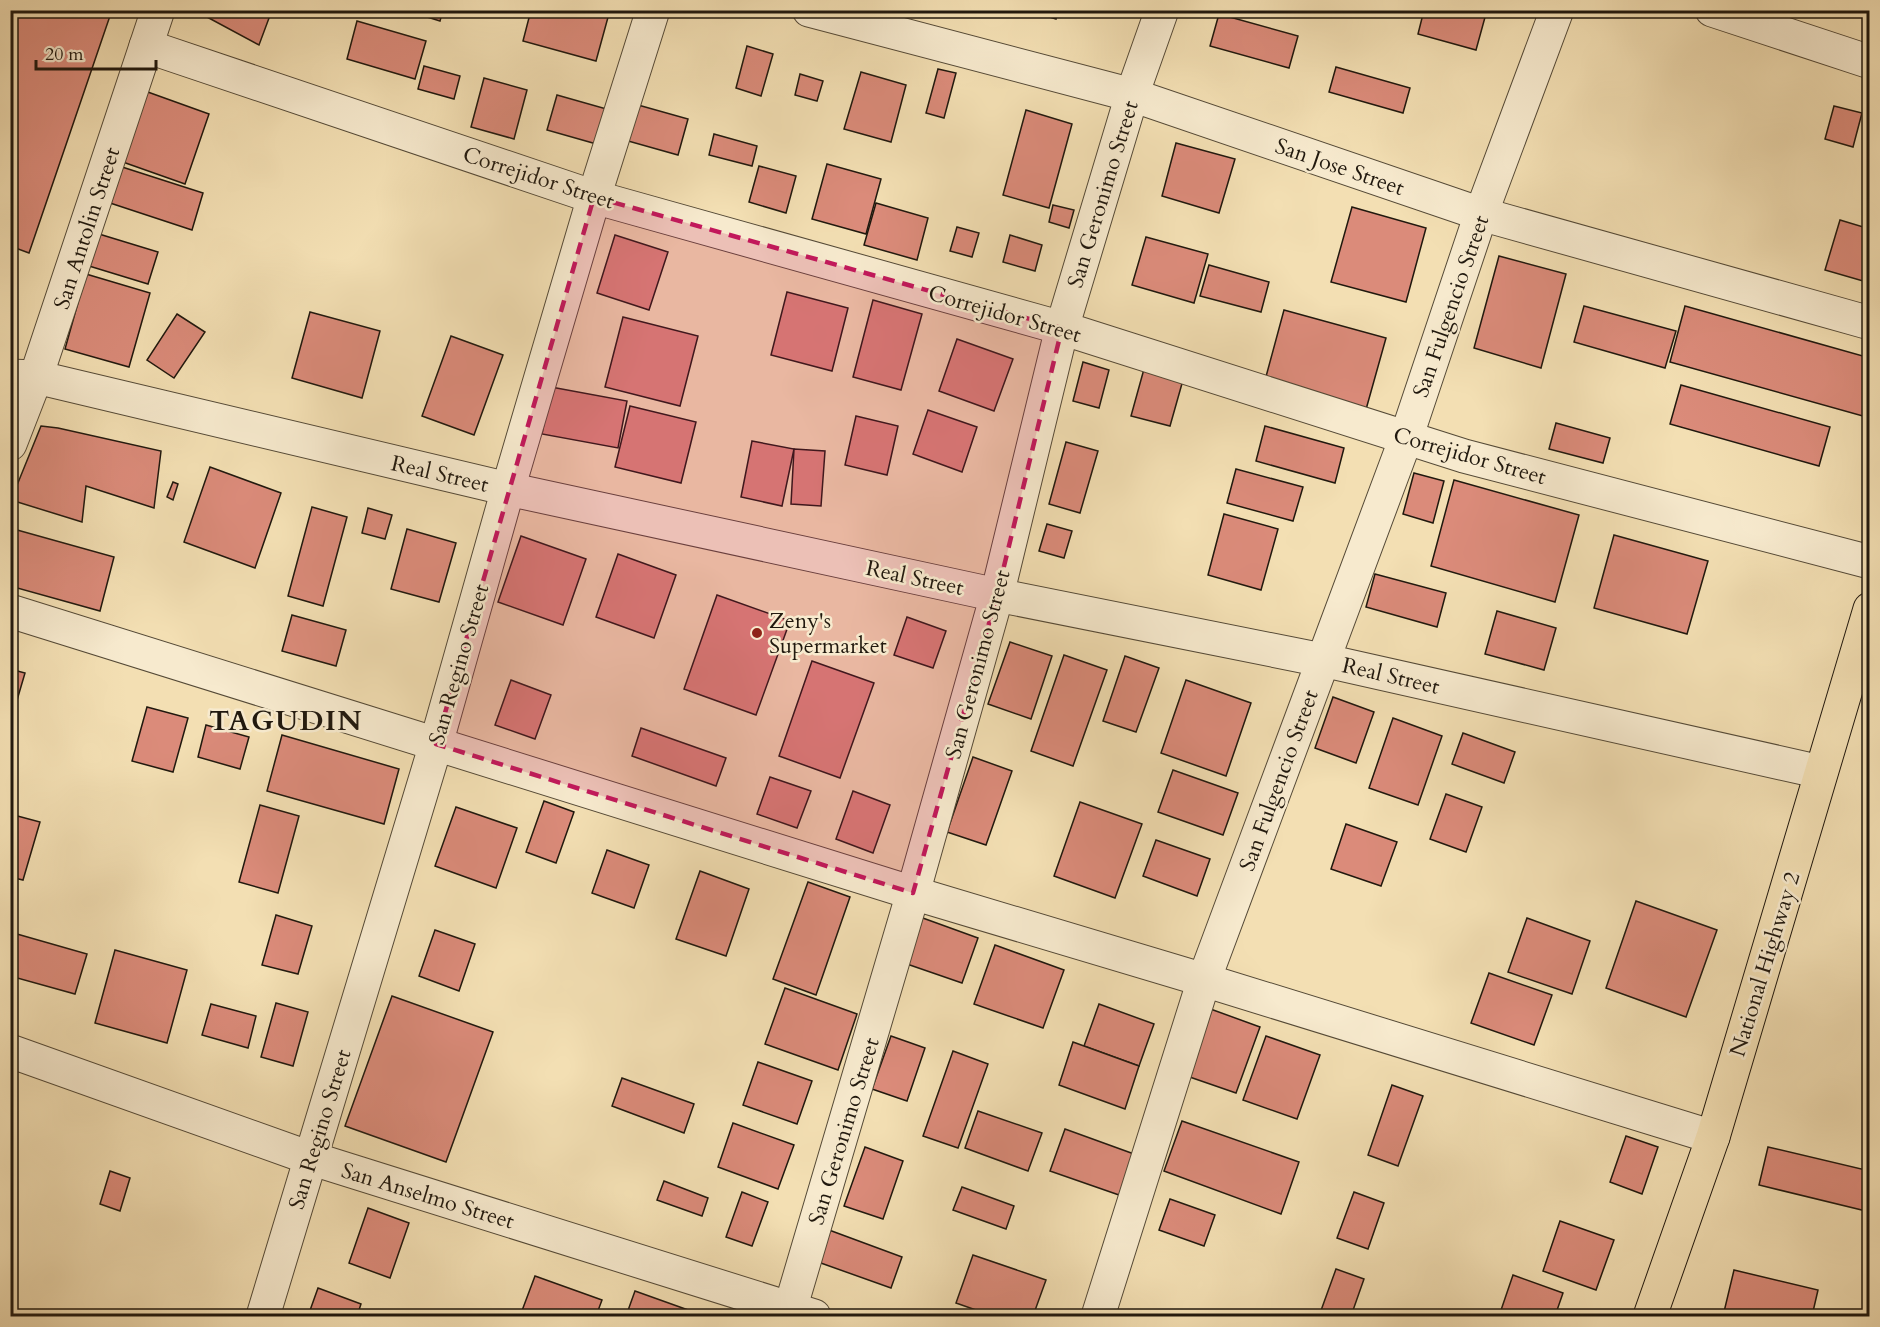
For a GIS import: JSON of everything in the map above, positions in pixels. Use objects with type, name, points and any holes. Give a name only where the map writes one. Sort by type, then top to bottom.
[{"type":"highway","name":"National Highway 2","points":[[1650,1317],[1713,1137],[1869,609]]},
{"type":"street","name":"San Antolin Street","points":[[10,444],[23,376],[158,10]]},
{"type":"street","name":"San Regino Street","points":[[262,1317],[436,744],[594,197],[653,10]]},
{"type":"street","name":"San Jose Street","points":[[809,10],[1132,95],[1481,214],[1869,324]]},
{"type":"street","name":"San Geronimo Street","points":[[797,1314],[997,595],[1062,328],[1132,95],[1162,10]]},
{"type":"street","name":"San Fulgencio Street","points":[[1098,1317],[1204,980],[1406,438],[1481,214],[1557,10]]},
{"type":"street","points":[[1712,10],[1869,62]]},
{"type":"street","name":"Correjidor Street","points":[[146,46],[594,197],[1062,328],[1464,456],[1869,562]]},
{"type":"street","name":"Real Street","points":[[23,376],[508,489],[997,595],[1322,660],[1821,772]]},
{"type":"street","points":[[10,611],[913,894],[1204,980],[1713,1137]]},
{"type":"street","name":"San Anselmo Street","points":[[10,1051],[310,1158],[797,1314]]},
{"type":"highlighted area","points":[[594,197],[1062,328],[997,595],[913,893],[436,744]]},
{"type":"building","points":[[10,10],[112,10],[29,253],[10,246]]},
{"type":"building","points":[[194,10],[272,10],[259,45]]},
{"type":"building","points":[[405,10],[443,10],[440,21]]},
{"type":"building","points":[[531,10],[610,10],[596,61],[523,41]]},
{"type":"building","points":[[1027,10],[1058,10],[1056,19]]},
{"type":"building","points":[[1424,10],[1487,10],[1476,50],[1418,34]]},
{"type":"building","points":[[1219,14],[1298,36],[1289,68],[1210,46]]},
{"type":"building","points":[[357,21],[426,41],[415,79],[347,59]]},
{"type":"building","points":[[747,46],[773,54],[761,96],[736,88]]},
{"type":"building","points":[[424,66],[460,76],[454,99],[418,89]]},
{"type":"building","points":[[1336,67],[1410,88],[1403,113],[1329,92]]},
{"type":"building","points":[[938,69],[956,73],[944,118],[926,113]]},
{"type":"building","points":[[861,72],[906,85],[891,142],[844,129]]},
{"type":"building","points":[[800,74],[823,81],[817,101],[795,95]]},
{"type":"building","points":[[484,78],[527,90],[514,139],[471,127]]},
{"type":"building","points":[[145,91],[209,114],[185,184],[120,161]]},
{"type":"building","points":[[557,95],[610,110],[600,145],[547,130]]},
{"type":"building","points":[[631,103],[688,119],[678,155],[621,139]]},
{"type":"building","points":[[1834,106],[1862,113],[1853,147],[1825,139]]},
{"type":"building","points":[[1026,110],[1072,124],[1049,208],[1003,195]]},
{"type":"building","points":[[714,134],[757,146],[752,166],[709,155]]},
{"type":"building","points":[[1176,143],[1235,159],[1219,213],[1162,196]]},
{"type":"building","points":[[827,164],[881,179],[866,234],[812,219]]},
{"type":"building","points":[[119,166],[203,193],[192,230],[107,202]]},
{"type":"building","points":[[759,166],[796,176],[786,213],[749,202]]},
{"type":"building","points":[[876,203],[928,218],[917,260],[864,245]]},
{"type":"building","points":[[1053,205],[1074,210],[1069,228],[1049,222]]},
{"type":"building","points":[[1352,207],[1426,228],[1406,302],[1331,282]]},
{"type":"building","points":[[1840,220],[1870,229],[1870,283],[1825,270]]},
{"type":"building","points":[[957,227],[979,233],[972,257],[950,251]]},
{"type":"building","points":[[99,234],[158,252],[148,284],[89,266]]},
{"type":"building","points":[[615,235],[668,252],[649,310],[597,293]]},
{"type":"building","points":[[1010,235],[1042,245],[1035,271],[1003,262]]},
{"type":"building","points":[[1146,237],[1208,254],[1194,303],[1132,285]]},
{"type":"building","points":[[1499,256],[1566,274],[1541,368],[1474,348]]},
{"type":"building","points":[[1209,265],[1269,282],[1261,312],[1200,296]]},
{"type":"building","points":[[86,274],[150,293],[129,367],[65,349]]},
{"type":"building","points":[[787,292],[848,308],[832,371],[771,355]]},
{"type":"building","points":[[873,300],[922,314],[901,390],[853,377]]},
{"type":"building","points":[[1584,306],[1676,331],[1665,368],[1574,342]]},
{"type":"building","points":[[1685,306],[1870,358],[1870,418],[1670,362]]},
{"type":"building","points":[[1284,310],[1386,338],[1365,413],[1264,384]]},
{"type":"building","points":[[310,312],[380,331],[362,398],[292,378]]},
{"type":"building","points":[[177,314],[205,332],[174,378],[147,360]]},
{"type":"building","points":[[623,317],[698,336],[680,406],[605,387]]},
{"type":"building","points":[[451,336],[503,355],[474,435],[422,416]]},
{"type":"building","points":[[957,339],[1013,359],[994,411],[939,391]]},
{"type":"building","points":[[1083,362],[1109,370],[1099,408],[1073,401]]},
{"type":"building","points":[[1144,369],[1183,380],[1170,426],[1131,416]]},
{"type":"building","points":[[1681,385],[1830,427],[1819,466],[1670,424]]},
{"type":"building","points":[[551,387],[627,401],[618,448],[542,434]]},
{"type":"building","points":[[630,406],[696,422],[681,483],[615,467]]},
{"type":"building","points":[[928,410],[977,427],[962,472],[913,454]]},
{"type":"building","points":[[856,416],[898,426],[887,475],[845,465]]},
{"type":"building","points":[[1556,423],[1610,438],[1603,463],[1549,449]]},
{"type":"building","points":[[41,426],[161,451],[154,508],[86,486],[82,522],[11,500]]},
{"type":"building","points":[[1265,426],[1344,448],[1335,483],[1256,461]]},
{"type":"building","points":[[752,441],[794,449],[782,506],[741,497]]},
{"type":"building","points":[[1066,442],[1098,451],[1080,513],[1049,504]]},
{"type":"building","points":[[794,449],[825,451],[821,506],[791,504]]},
{"type":"building","points":[[210,467],[281,493],[255,568],[184,542]]},
{"type":"building","points":[[1236,469],[1303,487],[1293,521],[1227,503]]},
{"type":"building","points":[[1414,473],[1444,481],[1433,523],[1403,514]]},
{"type":"building","points":[[1454,480],[1579,515],[1555,602],[1431,566]]},
{"type":"building","points":[[173,482],[178,484],[173,500],[167,497]]},
{"type":"building","points":[[312,507],[347,517],[323,606],[288,596]]},
{"type":"building","points":[[368,508],[392,515],[385,539],[362,533]]},
{"type":"building","points":[[1224,514],[1278,529],[1261,590],[1208,575]]},
{"type":"building","points":[[1047,524],[1072,531],[1064,558],[1039,551]]},
{"type":"building","points":[[10,528],[114,557],[100,611],[10,586]]},
{"type":"building","points":[[407,529],[456,543],[439,602],[391,589]]},
{"type":"building","points":[[1614,535],[1708,561],[1687,634],[1594,608]]},
{"type":"building","points":[[521,536],[586,559],[563,625],[498,602]]},
{"type":"building","points":[[618,554],[676,575],[654,638],[596,617]]},
{"type":"building","points":[[1375,574],[1446,593],[1437,627],[1366,607]]},
{"type":"building","points":[[717,595],[790,621],[756,715],[684,689]]},
{"type":"building","points":[[1497,611],[1556,628],[1544,670],[1485,654]]},
{"type":"building","points":[[292,615],[346,630],[336,666],[282,651]]},
{"type":"building","points":[[907,617],[946,631],[933,668],[894,655]]},
{"type":"building","points":[[1010,642],[1052,656],[1031,719],[988,704]]},
{"type":"building","points":[[1064,655],[1107,670],[1073,766],[1031,751]]},
{"type":"building","points":[[1125,656],[1159,668],[1136,732],[1103,721]]},
{"type":"building","points":[[812,661],[874,683],[840,778],[779,756]]},
{"type":"building","points":[[10,669],[25,673],[10,724]]},
{"type":"building","points":[[511,680],[551,695],[535,739],[495,725]]},
{"type":"building","points":[[1186,680],[1251,703],[1226,776],[1161,753]]},
{"type":"building","points":[[1333,697],[1374,712],[1356,763],[1315,748]]},
{"type":"building","points":[[147,707],[188,718],[173,772],[132,761]]},
{"type":"building","points":[[1393,718],[1442,736],[1418,805],[1369,788]]},
{"type":"building","points":[[206,725],[249,737],[240,769],[198,757]]},
{"type":"building","points":[[641,728],[726,758],[716,786],[632,756]]},
{"type":"building","points":[[1463,733],[1515,752],[1504,783],[1452,764]]},
{"type":"building","points":[[282,735],[399,769],[384,824],[267,791]]},
{"type":"building","points":[[973,757],[1012,771],[986,845],[947,832]]},
{"type":"building","points":[[1173,770],[1238,793],[1223,835],[1158,812]]},
{"type":"building","points":[[770,777],[811,791],[797,828],[757,814]]},
{"type":"building","points":[[853,791],[890,805],[873,853],[836,839]]},
{"type":"building","points":[[1446,794],[1482,807],[1466,852],[1430,839]]},
{"type":"building","points":[[544,801],[574,812],[556,863],[526,852]]},
{"type":"building","points":[[1080,802],[1142,824],[1115,898],[1054,876]]},
{"type":"building","points":[[260,805],[299,816],[278,893],[239,882]]},
{"type":"building","points":[[456,807],[517,828],[496,888],[435,866]]},
{"type":"building","points":[[10,814],[40,822],[23,880],[10,877]]},
{"type":"building","points":[[1346,824],[1397,842],[1381,886],[1331,869]]},
{"type":"building","points":[[1156,840],[1210,859],[1197,896],[1143,876]]},
{"type":"building","points":[[607,850],[649,865],[634,908],[592,893]]},
{"type":"building","points":[[700,871],[749,889],[726,956],[676,939]]},
{"type":"building","points":[[808,882],[850,897],[816,995],[773,979]]},
{"type":"building","points":[[1636,901],[1717,930],[1686,1017],[1606,988]]},
{"type":"building","points":[[276,915],[312,926],[298,974],[262,965]]},
{"type":"building","points":[[920,917],[978,938],[962,983],[904,963]]},
{"type":"building","points":[[1527,918],[1590,941],[1572,994],[1508,972]]},
{"type":"building","points":[[435,930],[475,944],[459,991],[419,976]]},
{"type":"building","points":[[10,932],[87,954],[75,994],[10,976]]},
{"type":"building","points":[[995,945],[1064,970],[1043,1028],[974,1004]]},
{"type":"building","points":[[115,950],[187,970],[167,1043],[95,1023]]},
{"type":"building","points":[[1489,973],[1552,995],[1534,1045],[1471,1023]]},
{"type":"building","points":[[785,988],[857,1014],[838,1070],[765,1044]]},
{"type":"building","points":[[392,996],[493,1032],[446,1162],[345,1126]]},
{"type":"building","points":[[276,1003],[308,1012],[293,1066],[261,1057]]},
{"type":"building","points":[[211,1004],[256,1016],[248,1048],[202,1035]]},
{"type":"building","points":[[1099,1004],[1154,1024],[1139,1066],[1084,1046]]},
{"type":"building","points":[[1205,1007],[1260,1027],[1236,1093],[1181,1074]]},
{"type":"building","points":[[891,1036],[925,1048],[907,1101],[872,1089]]},
{"type":"building","points":[[1266,1036],[1320,1055],[1297,1119],[1243,1100]]},
{"type":"building","points":[[1073,1042],[1139,1066],[1125,1109],[1059,1085]]},
{"type":"building","points":[[953,1051],[988,1064],[958,1148],[923,1136]]},
{"type":"building","points":[[758,1062],[812,1081],[797,1124],[743,1105]]},
{"type":"building","points":[[622,1078],[694,1104],[684,1133],[612,1106]]},
{"type":"building","points":[[1392,1085],[1423,1096],[1398,1166],[1368,1155]]},
{"type":"building","points":[[978,1111],[1042,1133],[1028,1171],[965,1148]]},
{"type":"building","points":[[1182,1121],[1299,1162],[1281,1214],[1164,1171]]},
{"type":"building","points":[[733,1123],[794,1145],[778,1189],[718,1167]]},
{"type":"building","points":[[1065,1129],[1134,1154],[1119,1195],[1050,1171]]},
{"type":"building","points":[[1626,1136],[1658,1147],[1642,1194],[1610,1182]]},
{"type":"building","points":[[865,1147],[903,1161],[883,1219],[844,1206]]},
{"type":"building","points":[[1768,1147],[1870,1171],[1870,1212],[1759,1185]]},
{"type":"building","points":[[110,1171],[130,1178],[120,1211],[100,1204]]},
{"type":"building","points":[[664,1181],[708,1198],[702,1216],[657,1200]]},
{"type":"building","points":[[962,1187],[1014,1206],[1006,1229],[953,1210]]},
{"type":"building","points":[[742,1192],[768,1202],[752,1246],[726,1237]]},
{"type":"building","points":[[1354,1192],[1384,1203],[1368,1249],[1337,1238]]},
{"type":"building","points":[[1170,1199],[1215,1215],[1204,1246],[1159,1230]]},
{"type":"building","points":[[368,1208],[409,1223],[390,1278],[349,1263]]},
{"type":"building","points":[[1560,1221],[1614,1240],[1596,1290],[1543,1271]]},
{"type":"building","points":[[829,1230],[902,1257],[891,1288],[818,1262]]},
{"type":"building","points":[[973,1255],[1046,1280],[1033,1316],[993,1316],[956,1303]]},
{"type":"building","points":[[1336,1269],[1364,1279],[1351,1316],[1319,1316]]},
{"type":"building","points":[[1734,1270],[1818,1290],[1812,1316],[1723,1316]]},
{"type":"building","points":[[1513,1275],[1563,1293],[1555,1316],[1499,1316]]},
{"type":"building","points":[[535,1276],[602,1300],[596,1316],[520,1316]]},
{"type":"building","points":[[318,1288],[361,1304],[357,1316],[308,1316]]},
{"type":"building","points":[[635,1291],[705,1316],[626,1316]]},
{"type":"place","name":"Zeny's Supermarket","points":[[757,633]]},
{"type":"district","name":"TAGUDIN","points":[[286,720]]}]
